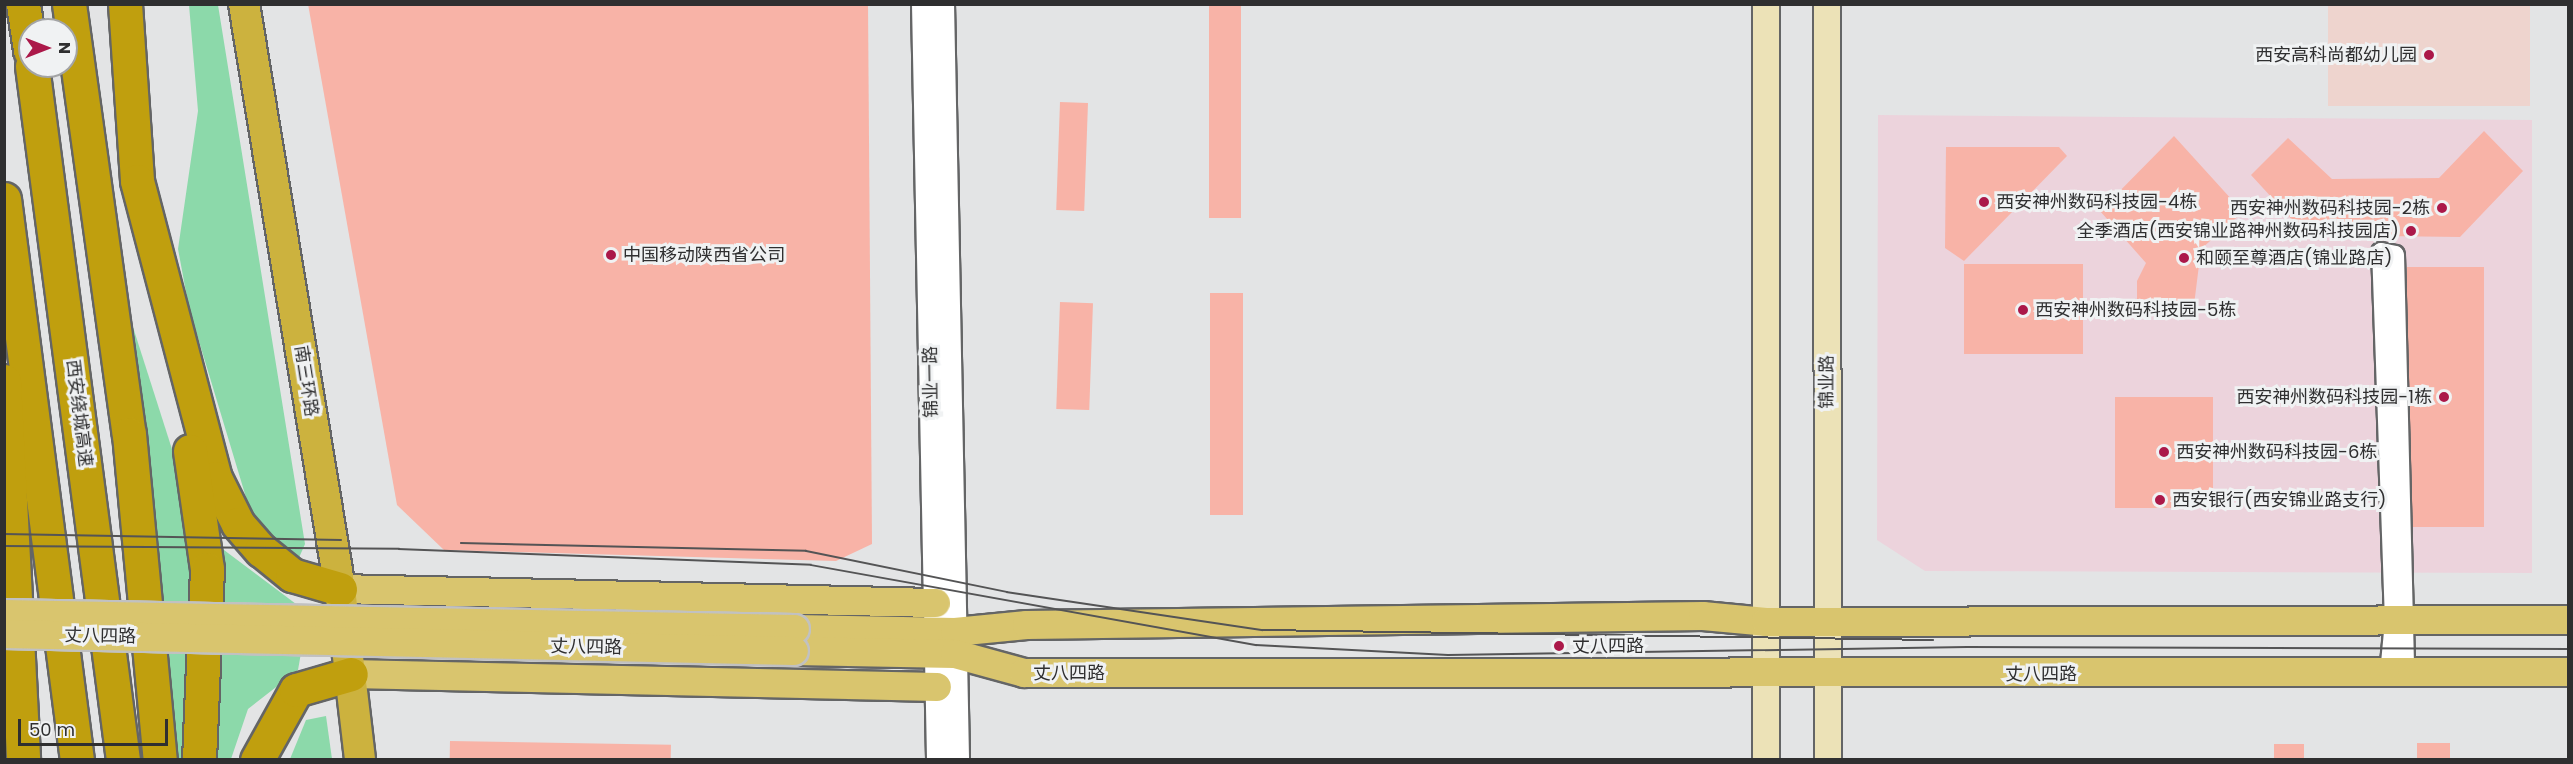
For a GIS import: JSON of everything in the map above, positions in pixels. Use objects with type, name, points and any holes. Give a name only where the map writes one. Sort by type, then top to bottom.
[{"type":"highway","points":[[69,4],[129,434],[160,759]]},
{"type":"highway","points":[[125,4],[137,181],[197,486],[207,569],[199,759]]},
{"type":"highway","name":"南三环路","points":[[244,4],[340,589],[360,759]]},
{"type":"highway","name":"西安绕城高速","points":[[34,78],[123,759]]},
{"type":"highway","points":[[137,181],[215,478],[233,515],[261,550],[292,575],[340,589]]},
{"type":"highway","points":[[4,200],[77,759]]},
{"type":"highway","points":[[4,381],[23,759]]},
{"type":"highway","points":[[257,759],[296,690],[351,674]]},
{"type":"main road","points":[[1766,4],[1767,759]]},
{"type":"main road","name":"锦业路","points":[[1827,4],[1828,759]]},
{"type":"main road","points":[[340,589],[936,603]]},
{"type":"main road","name":"丈八四路","points":[[4,614],[946,644],[1086,624],[1702,616],[1766,622],[2568,620]]},
{"type":"main road","name":"丈八四路","points":[[4,634],[795,640]]},
{"type":"main road","name":"丈八四路","points":[[946,644],[1024,673],[2397,674],[2568,672]]},
{"type":"main road","points":[[351,674],[937,687]]},
{"type":"street","name":"锦业一路","points":[[922,4],[936,603],[946,644],[937,687],[938,759]]},
{"type":"street","name":"锦业一路","points":[[943,4],[946,644],[958,759]]},
{"type":"street","points":[[2397,674],[2400,621],[2396,255],[2381,252],[2400,621]]},
{"type":"shaded area","name":"西安高科尚都幼儿园","points":[[2328,5],[2530,5],[2530,106],[2328,106]]},
{"type":"shaded area","points":[[1878,115],[2532,120],[2532,573],[1925,571],[1877,540]]},
{"type":"green space","points":[[189,5],[218,5],[305,544],[298,560],[251,514],[189,308],[178,249],[198,111]]},
{"type":"green space","points":[[132,324],[178,468],[194,562],[186,759],[177,759]]},
{"type":"green space","points":[[216,544],[308,613],[298,670],[248,709],[231,759],[212,760]]},
{"type":"green space","points":[[326,716],[332,759],[290,759],[306,720]]},
{"type":"building","name":"中国移动陕西省公司","points":[[308,4],[868,4],[872,544],[836,561],[444,550],[397,505]]},
{"type":"building","points":[[1209,4],[1241,4],[1241,218],[1209,218]]},
{"type":"building","points":[[1060,102],[1088,103],[1084,211],[1056,210]]},
{"type":"building","points":[[2484,131],[2523,171],[2460,237],[2306,235],[2251,175],[2288,138],[2332,179],[2439,178]]},
{"type":"building","points":[[2174,136],[2243,212],[2201,249],[2194,305],[2184,315],[2166,320],[2146,314],[2137,302],[2137,281],[2146,263],[2100,211]]},
{"type":"building","name":"西安神州数码科技园-4栋","points":[[1946,147],[2059,147],[2067,156],[1964,261],[1945,248]]},
{"type":"building","name":"西安神州数码科技园-5栋","points":[[1964,264],[2083,264],[2083,354],[1964,354]]},
{"type":"building","name":"西安神州数码科技园-1栋","points":[[2407,267],[2484,267],[2484,527],[2407,527]]},
{"type":"building","points":[[1210,293],[1243,293],[1243,515],[1210,515]]},
{"type":"building","points":[[1060,302],[1093,303],[1089,410],[1056,409]]},
{"type":"building","name":"西安神州数码科技园-6栋","points":[[2115,397],[2213,397],[2213,508],[2115,508]]},
{"type":"building","points":[[450,741],[671,745],[671,760],[450,759]]},
{"type":"building","points":[[2417,743],[2450,743],[2450,759],[2417,759]]},
{"type":"building","points":[[2274,744],[2304,744],[2304,759],[2274,759]]},
{"type":"tram line","points":[[4,534],[341,540]]},
{"type":"tram line","points":[[461,543],[806,551],[1007,592],[1262,630],[1933,640]]},
{"type":"tram line","points":[[4,546],[399,549],[811,565],[1256,645],[1448,655],[1967,647],[2568,649]]},
{"type":"place","name":"西安高科尚都幼儿园","points":[[2429,55]]},
{"type":"place","name":"西安神州数码科技园-4栋","points":[[1984,202]]},
{"type":"place","name":"西安神州数码科技园-2栋","points":[[2442,208]]},
{"type":"place","name":"全季酒店(西安锦业路神州数码科技园店)","points":[[2411,231]]},
{"type":"place","name":"中国移动陕西省公司","points":[[611,255]]},
{"type":"place","name":"和颐至尊酒店(锦业路店)","points":[[2184,258]]},
{"type":"place","name":"西安神州数码科技园-5栋","points":[[2023,310]]},
{"type":"place","name":"西安神州数码科技园-1栋","points":[[2444,397]]},
{"type":"place","name":"西安神州数码科技园-6栋","points":[[2164,452]]},
{"type":"place","name":"西安银行(西安锦业路支行)","points":[[2160,500]]},
{"type":"place","name":"丈八四路","points":[[1559,646]]}]
